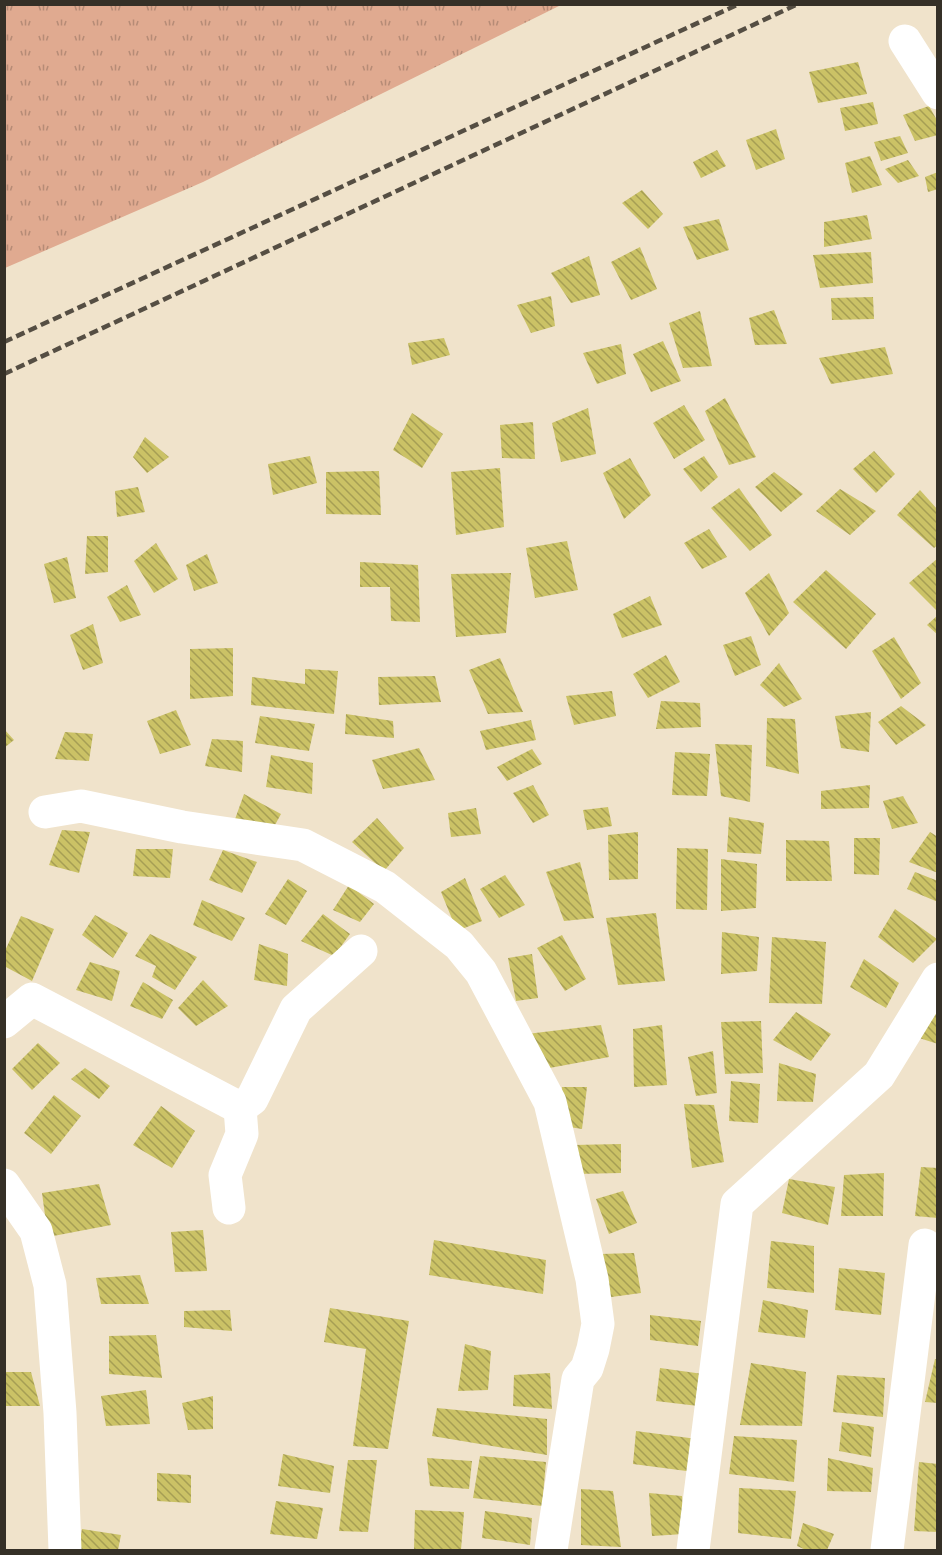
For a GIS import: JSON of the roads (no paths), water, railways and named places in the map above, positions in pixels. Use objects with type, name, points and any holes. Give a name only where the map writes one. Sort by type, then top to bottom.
[{"type":"street","points":[[905,41],[938,93]]},
{"type":"street","points":[[45,812],[81,806],[183,827],[303,845],[393,894],[459,945],[481,972],[550,1102],[592,1279],[598,1324],[593,1350],[586,1368],[578,1379],[551,1551]]},
{"type":"street","points":[[240,1108],[252,1100],[296,1009],[361,951]]},
{"type":"street","points":[[693,1551],[737,1204],[879,1075],[938,979]]},
{"type":"street","points":[[4,1022],[32,999],[240,1108]]},
{"type":"street","points":[[229,1208],[225,1174],[242,1134],[240,1108]]},
{"type":"street","points":[[4,1185],[36,1231],[50,1285],[60,1413],[65,1551]]},
{"type":"street","points":[[888,1551],[925,1245]]},
{"type":"railway","points":[[4,342],[739,4]]},
{"type":"railway","points":[[4,374],[798,4]]}]
